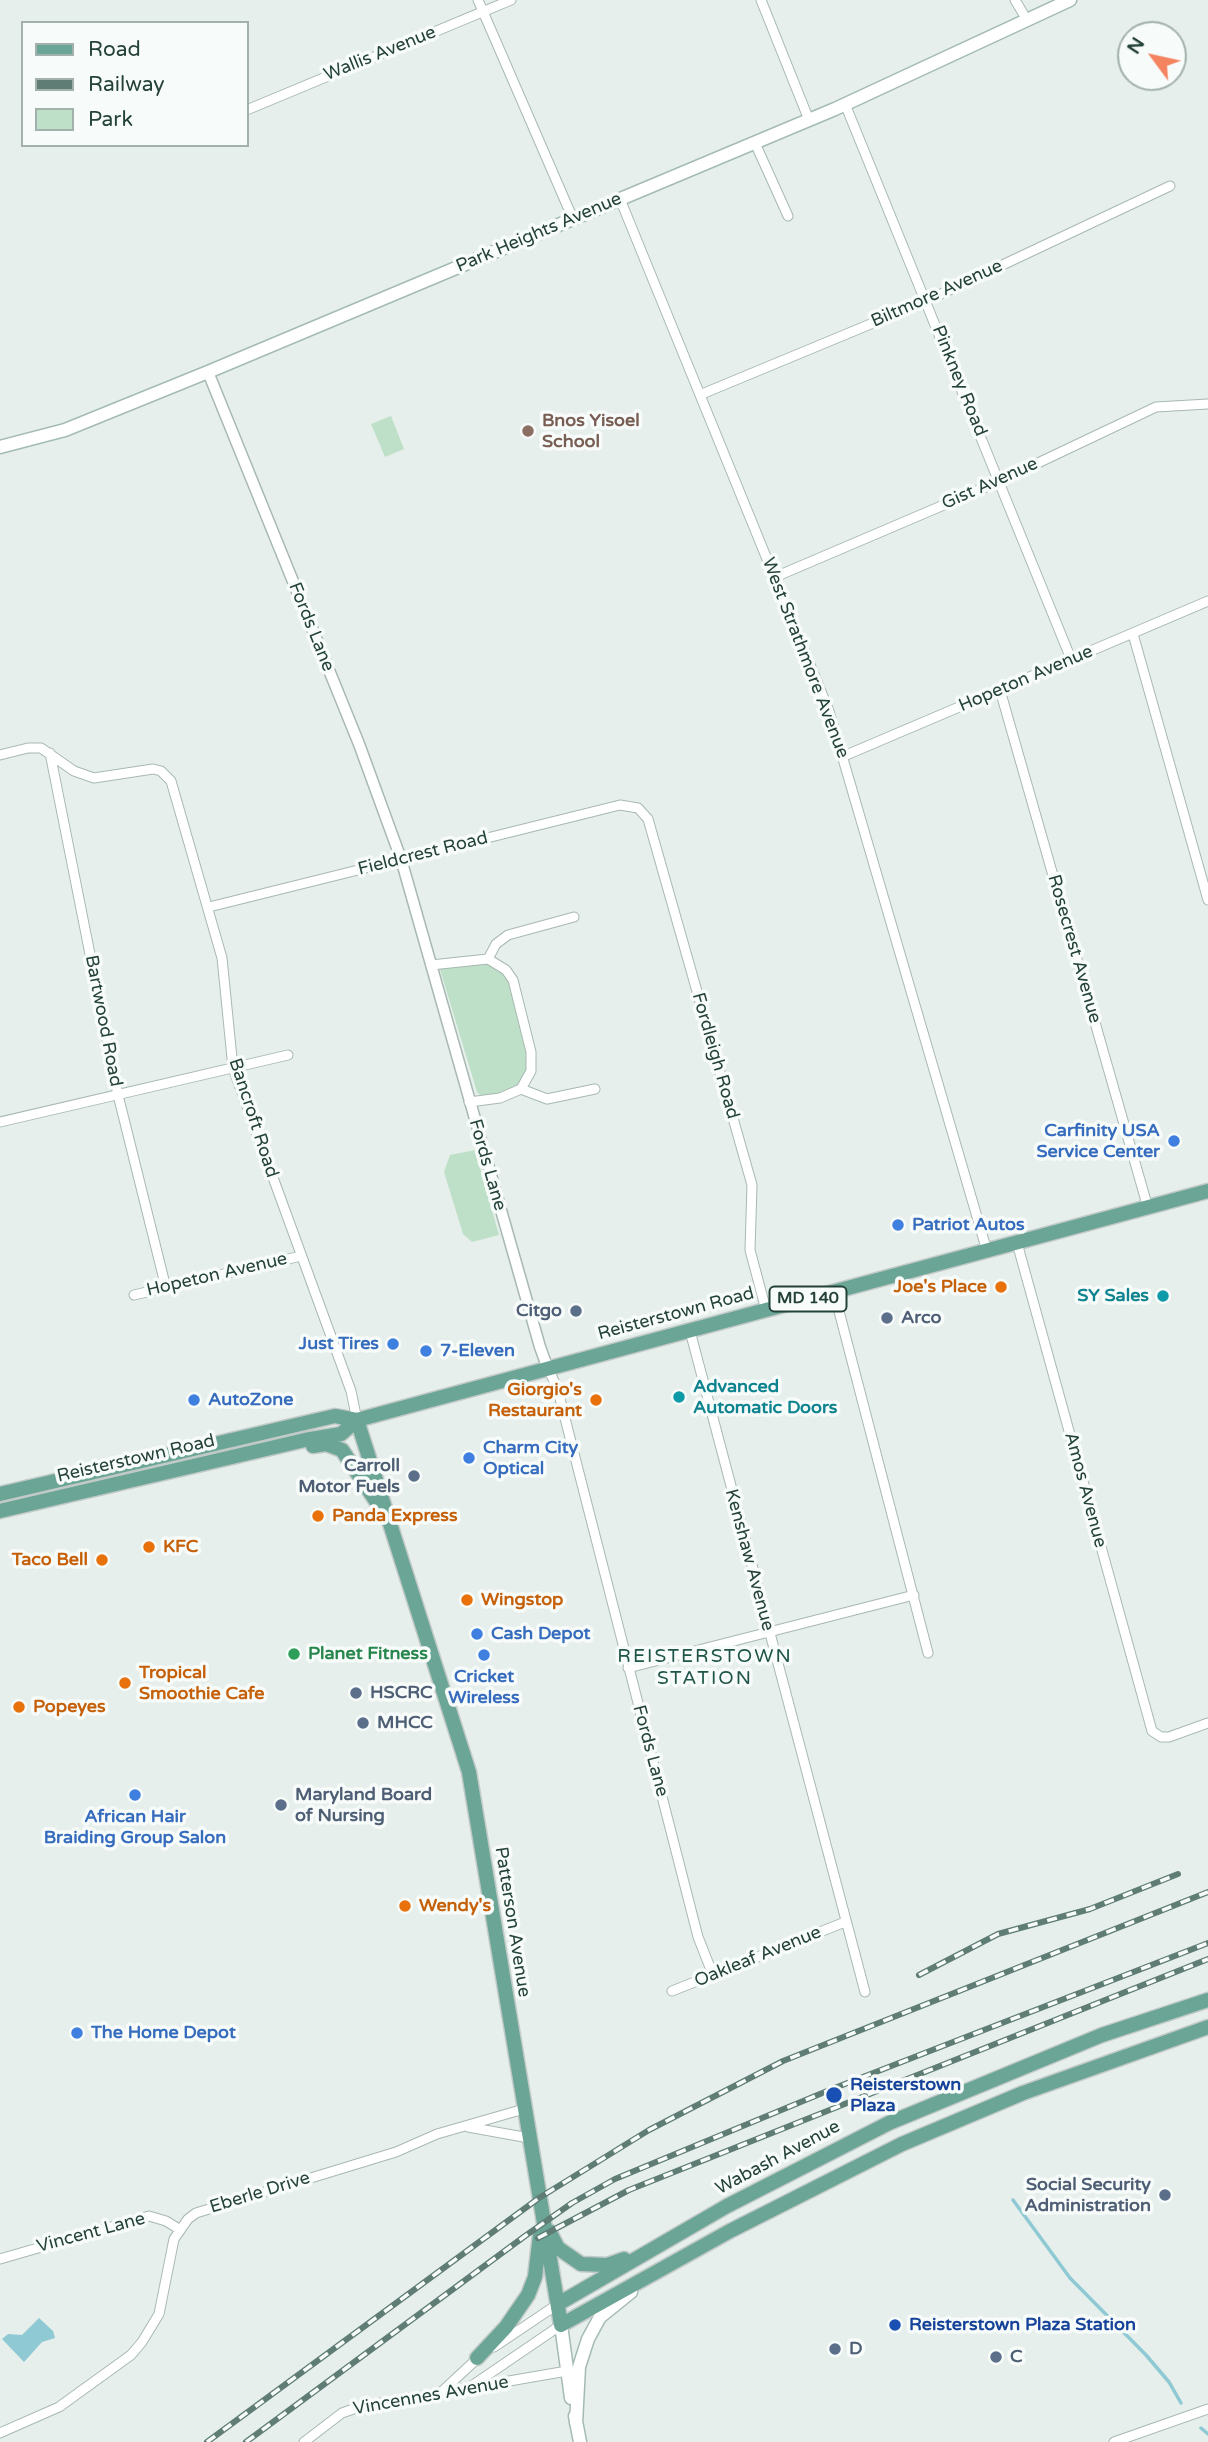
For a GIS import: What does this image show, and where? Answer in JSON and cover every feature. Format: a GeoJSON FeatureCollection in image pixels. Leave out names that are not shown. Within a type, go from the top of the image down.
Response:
{"type":"FeatureCollection","features":[{"type":"Feature","properties":{"kind":"main road","name":"Park Heights Avenue"},"geometry":{"type":"LineString","coordinates":[[0,447],[65,430],[208,372],[809,120],[1070,0]]}},
{"type":"Feature","properties":{"kind":"main road","name":"Reisterstown Road"},"geometry":{"type":"LineString","coordinates":[[0,1511],[225,1458],[341,1434],[358,1420],[1208,1191]]}},
{"type":"Feature","properties":{"kind":"main road","name":"Reisterstown Road"},"geometry":{"type":"LineString","coordinates":[[0,1494],[335,1416],[358,1420]]}},
{"type":"Feature","properties":{"kind":"main road","name":"Patterson Avenue"},"geometry":{"type":"LineString","coordinates":[[358,1420],[384,1514],[469,1772],[580,2442]]}},
{"type":"Feature","properties":{"kind":"main road"},"geometry":{"type":"LineString","coordinates":[[225,1458],[272,1454],[319,1444],[338,1447],[349,1458],[384,1514]]}},
{"type":"Feature","properties":{"kind":"main road"},"geometry":{"type":"LineString","coordinates":[[23,1506],[42,1494],[73,1486],[78,1476]]}},
{"type":"Feature","properties":{"kind":"main road","name":"Wabash Avenue"},"geometry":{"type":"LineString","coordinates":[[558,2304],[786,2174],[889,2123],[1102,2035],[1208,2000]]}},
{"type":"Feature","properties":{"kind":"main road"},"geometry":{"type":"LineString","coordinates":[[561,2325],[674,2262],[915,2138],[1023,2093],[1208,2027]]}},
{"type":"Feature","properties":{"kind":"main road"},"geometry":{"type":"LineString","coordinates":[[541,2209],[558,2248],[581,2264],[607,2265],[661,2244]]}},
{"type":"Feature","properties":{"kind":"main road"},"geometry":{"type":"LineString","coordinates":[[477,2358],[506,2327],[528,2295],[538,2257],[541,2209]]}},
{"type":"Feature","properties":{"kind":"main road"},"geometry":{"type":"LineString","coordinates":[[576,2423],[579,2367],[588,2339],[600,2317],[674,2262]]}},
{"type":"Feature","properties":{"kind":"street"},"geometry":{"type":"LineString","coordinates":[[478,0],[573,219]]}},
{"type":"Feature","properties":{"kind":"street","name":"Wallis Avenue"},"geometry":{"type":"LineString","coordinates":[[249,109],[511,0]]}},
{"type":"Feature","properties":{"kind":"street"},"geometry":{"type":"LineString","coordinates":[[761,0],[809,120]]}},
{"type":"Feature","properties":{"kind":"street"},"geometry":{"type":"LineString","coordinates":[[1015,0],[1027,20]]}},
{"type":"Feature","properties":{"kind":"street","name":"Pinkney Road"},"geometry":{"type":"LineString","coordinates":[[845,104],[1071,659]]}},
{"type":"Feature","properties":{"kind":"street"},"geometry":{"type":"LineString","coordinates":[[755,143],[788,216]]}},
{"type":"Feature","properties":{"kind":"street","name":"Biltmore Avenue"},"geometry":{"type":"LineString","coordinates":[[702,394],[926,300],[1170,186]]}},
{"type":"Feature","properties":{"kind":"street","name":"West Strathmore Avenue"},"geometry":{"type":"LineString","coordinates":[[620,199],[826,702],[987,1251]]}},
{"type":"Feature","properties":{"kind":"street","name":"Fords Lane"},"geometry":{"type":"LineString","coordinates":[[208,372],[359,744],[401,859],[540,1347],[557,1387],[698,1937],[713,1975]]}},
{"type":"Feature","properties":{"kind":"street","name":"Gist Avenue"},"geometry":{"type":"LineString","coordinates":[[775,577],[1000,481],[1156,407],[1208,404]]}},
{"type":"Feature","properties":{"kind":"street","name":"Hopeton Avenue"},"geometry":{"type":"LineString","coordinates":[[844,756],[1208,601]]}},
{"type":"Feature","properties":{"kind":"street"},"geometry":{"type":"LineString","coordinates":[[1133,634],[1208,900]]}},
{"type":"Feature","properties":{"kind":"street","name":"Rosecrest Avenue"},"geometry":{"type":"LineString","coordinates":[[1000,690],[1148,1208]]}},
{"type":"Feature","properties":{"kind":"street"},"geometry":{"type":"LineString","coordinates":[[0,755],[28,748],[50,753]]}},
{"type":"Feature","properties":{"kind":"street","name":"Bancroft Road"},"geometry":{"type":"LineString","coordinates":[[50,753],[74,771],[94,778],[146,769],[161,771],[175,789],[222,958],[233,1068],[351,1391],[358,1420]]}},
{"type":"Feature","properties":{"kind":"street","name":"Bartwood Road"},"geometry":{"type":"LineString","coordinates":[[50,753],[118,1095],[166,1287]]}},
{"type":"Feature","properties":{"kind":"street","name":"Fieldcrest Road"},"geometry":{"type":"LineString","coordinates":[[209,907],[620,805],[638,808]]}},
{"type":"Feature","properties":{"kind":"street","name":"Fordleigh Road"},"geometry":{"type":"LineString","coordinates":[[638,808],[648,820],[752,1185],[750,1250],[766,1310]]}},
{"type":"Feature","properties":{"kind":"street"},"geometry":{"type":"LineString","coordinates":[[488,959],[496,944],[508,935],[574,917]]}},
{"type":"Feature","properties":{"kind":"street"},"geometry":{"type":"LineString","coordinates":[[431,965],[488,959],[506,970],[513,980],[531,1052],[531,1071],[521,1089],[500,1098],[469,1102]]}},
{"type":"Feature","properties":{"kind":"street"},"geometry":{"type":"LineString","coordinates":[[0,1122],[288,1055]]}},
{"type":"Feature","properties":{"kind":"street"},"geometry":{"type":"LineString","coordinates":[[521,1089],[547,1099],[595,1089]]}},
{"type":"Feature","properties":{"kind":"street","name":"Amos Avenue"},"geometry":{"type":"LineString","coordinates":[[1017,1243],[1153,1731],[1157,1735],[1169,1737],[1208,1723]]}},
{"type":"Feature","properties":{"kind":"street","name":"Hopeton Avenue"},"geometry":{"type":"LineString","coordinates":[[134,1295],[301,1256]]}},
{"type":"Feature","properties":{"kind":"street"},"geometry":{"type":"LineString","coordinates":[[834,1292],[928,1653]]}},
{"type":"Feature","properties":{"kind":"street","name":"Kenshaw Avenue"},"geometry":{"type":"LineString","coordinates":[[690,1331],[865,1992]]}},
{"type":"Feature","properties":{"kind":"street"},"geometry":{"type":"LineString","coordinates":[[628,1668],[914,1595]]}},
{"type":"Feature","properties":{"kind":"street","name":"Oakleaf Avenue"},"geometry":{"type":"LineString","coordinates":[[672,1991],[845,1922]]}},
{"type":"Feature","properties":{"kind":"street","name":"Eberle Drive"},"geometry":{"type":"LineString","coordinates":[[180,2229],[188,2219],[206,2208],[396,2152],[463,2126],[524,2109]]}},
{"type":"Feature","properties":{"kind":"street"},"geometry":{"type":"LineString","coordinates":[[463,2126],[529,2138]]}},
{"type":"Feature","properties":{"kind":"street","name":"Vincent Lane"},"geometry":{"type":"LineString","coordinates":[[0,2259],[149,2216],[180,2229]]}},
{"type":"Feature","properties":{"kind":"street"},"geometry":{"type":"LineString","coordinates":[[0,2433],[59,2407],[131,2355],[159,2314],[171,2250],[180,2229]]}},
{"type":"Feature","properties":{"kind":"street","name":"Wabash Avenue"},"geometry":{"type":"LineString","coordinates":[[437,2396],[477,2358],[558,2304]]}},
{"type":"Feature","properties":{"kind":"street"},"geometry":{"type":"LineString","coordinates":[[466,2390],[561,2325]]}},
{"type":"Feature","properties":{"kind":"street","name":"Vincennes Avenue"},"geometry":{"type":"LineString","coordinates":[[304,2442],[349,2410],[567,2371]]}},
{"type":"Feature","properties":{"kind":"street"},"geometry":{"type":"LineString","coordinates":[[1114,2442],[1208,2409]]}},
{"type":"Feature","properties":{"kind":"green space"},"geometry":{"type":"Polygon","coordinates":[[[391,416],[404,449],[385,457],[371,424],[391,416]]]}},
{"type":"Feature","properties":{"kind":"green space"},"geometry":{"type":"Polygon","coordinates":[[[483,963],[502,971],[510,983],[529,1067],[519,1084],[498,1095],[481,1096],[477,1092],[439,966],[483,963]]]}},
{"type":"Feature","properties":{"kind":"green space"},"geometry":{"type":"Polygon","coordinates":[[[475,1150],[499,1235],[472,1242],[463,1234],[444,1172],[450,1155],[475,1150]]]}},
{"type":"Feature","properties":{"kind":"water"},"geometry":{"type":"Polygon","coordinates":[[[39,2318],[53,2331],[55,2338],[42,2342],[24,2362],[2,2339],[8,2334],[22,2335],[39,2318]]]}},
{"type":"Feature","properties":{"kind":"waterway"},"geometry":{"type":"LineString","coordinates":[[1013,2200],[1070,2278],[1146,2355],[1169,2382],[1181,2403]]}},
{"type":"Feature","properties":{"kind":"waterway"},"geometry":{"type":"LineString","coordinates":[[1201,2428],[1208,2434]]}},
{"type":"Feature","properties":{"kind":"railway"},"geometry":{"type":"LineString","coordinates":[[919,1975],[998,1934],[1090,1909],[1178,1874]]}},
{"type":"Feature","properties":{"kind":"railway"},"geometry":{"type":"LineString","coordinates":[[207,2442],[539,2198],[649,2130],[783,2061],[1208,1892]]}},
{"type":"Feature","properties":{"kind":"railway"},"geometry":{"type":"LineString","coordinates":[[246,2442],[525,2236],[572,2203],[615,2179],[832,2089],[1208,1943]]}},
{"type":"Feature","properties":{"kind":"railway"},"geometry":{"type":"LineString","coordinates":[[538,2238],[629,2190],[1208,1959]]}},
{"type":"Feature","properties":{"kind":"place","name":"Bnos Yisoel School"},"geometry":{"type":"Point","coordinates":[528,431]}},
{"type":"Feature","properties":{"kind":"place","name":"Carfinity USA Service Center"},"geometry":{"type":"Point","coordinates":[1174,1141]}},
{"type":"Feature","properties":{"kind":"place","name":"Patriot Autos"},"geometry":{"type":"Point","coordinates":[898,1225]}},
{"type":"Feature","properties":{"kind":"place","name":"Joe's Place"},"geometry":{"type":"Point","coordinates":[1001,1287]}},
{"type":"Feature","properties":{"kind":"place","name":"SY Sales"},"geometry":{"type":"Point","coordinates":[1163,1296]}},
{"type":"Feature","properties":{"kind":"place","name":"Citgo"},"geometry":{"type":"Point","coordinates":[576,1311]}},
{"type":"Feature","properties":{"kind":"place","name":"Arco"},"geometry":{"type":"Point","coordinates":[887,1318]}},
{"type":"Feature","properties":{"kind":"place","name":"Just Tires"},"geometry":{"type":"Point","coordinates":[393,1344]}},
{"type":"Feature","properties":{"kind":"place","name":"7-Eleven"},"geometry":{"type":"Point","coordinates":[426,1351]}},
{"type":"Feature","properties":{"kind":"place","name":"Advanced Automatic Doors"},"geometry":{"type":"Point","coordinates":[679,1397]}},
{"type":"Feature","properties":{"kind":"place","name":"AutoZone"},"geometry":{"type":"Point","coordinates":[194,1400]}},
{"type":"Feature","properties":{"kind":"place","name":"Giorgio's Restaurant"},"geometry":{"type":"Point","coordinates":[596,1400]}},
{"type":"Feature","properties":{"kind":"place","name":"Charm City Optical"},"geometry":{"type":"Point","coordinates":[469,1458]}},
{"type":"Feature","properties":{"kind":"place","name":"Carroll Motor Fuels"},"geometry":{"type":"Point","coordinates":[414,1476]}},
{"type":"Feature","properties":{"kind":"place","name":"Panda Express"},"geometry":{"type":"Point","coordinates":[318,1516]}},
{"type":"Feature","properties":{"kind":"place","name":"KFC"},"geometry":{"type":"Point","coordinates":[149,1547]}},
{"type":"Feature","properties":{"kind":"place","name":"Taco Bell"},"geometry":{"type":"Point","coordinates":[102,1560]}},
{"type":"Feature","properties":{"kind":"place","name":"Wingstop"},"geometry":{"type":"Point","coordinates":[467,1600]}},
{"type":"Feature","properties":{"kind":"place","name":"Cash Depot"},"geometry":{"type":"Point","coordinates":[477,1634]}},
{"type":"Feature","properties":{"kind":"place","name":"Planet Fitness"},"geometry":{"type":"Point","coordinates":[294,1654]}},
{"type":"Feature","properties":{"kind":"place","name":"Cricket Wireless"},"geometry":{"type":"Point","coordinates":[484,1655]}},
{"type":"Feature","properties":{"kind":"place","name":"Tropical Smoothie Cafe"},"geometry":{"type":"Point","coordinates":[125,1683]}},
{"type":"Feature","properties":{"kind":"place","name":"HSCRC"},"geometry":{"type":"Point","coordinates":[356,1693]}},
{"type":"Feature","properties":{"kind":"place","name":"Popeyes"},"geometry":{"type":"Point","coordinates":[19,1707]}},
{"type":"Feature","properties":{"kind":"place","name":"MHCC"},"geometry":{"type":"Point","coordinates":[363,1723]}},
{"type":"Feature","properties":{"kind":"place","name":"African Hair Braiding Group Salon"},"geometry":{"type":"Point","coordinates":[135,1795]}},
{"type":"Feature","properties":{"kind":"place","name":"Maryland Board of Nursing"},"geometry":{"type":"Point","coordinates":[281,1805]}},
{"type":"Feature","properties":{"kind":"place","name":"Wendy's"},"geometry":{"type":"Point","coordinates":[405,1906]}},
{"type":"Feature","properties":{"kind":"place","name":"The Home Depot"},"geometry":{"type":"Point","coordinates":[77,2033]}},
{"type":"Feature","properties":{"kind":"place","name":"Reisterstown Plaza"},"geometry":{"type":"Point","coordinates":[834,2095]}},
{"type":"Feature","properties":{"kind":"place","name":"Social Security Administration"},"geometry":{"type":"Point","coordinates":[1165,2195]}},
{"type":"Feature","properties":{"kind":"place","name":"Reisterstown Plaza Station"},"geometry":{"type":"Point","coordinates":[895,2325]}},
{"type":"Feature","properties":{"kind":"place","name":"D"},"geometry":{"type":"Point","coordinates":[835,2349]}},
{"type":"Feature","properties":{"kind":"place","name":"C"},"geometry":{"type":"Point","coordinates":[996,2357]}},
{"type":"Feature","properties":{"kind":"district","name":"REISTERSTOWN STATION"},"geometry":{"type":"Point","coordinates":[705,1668]}}]}
